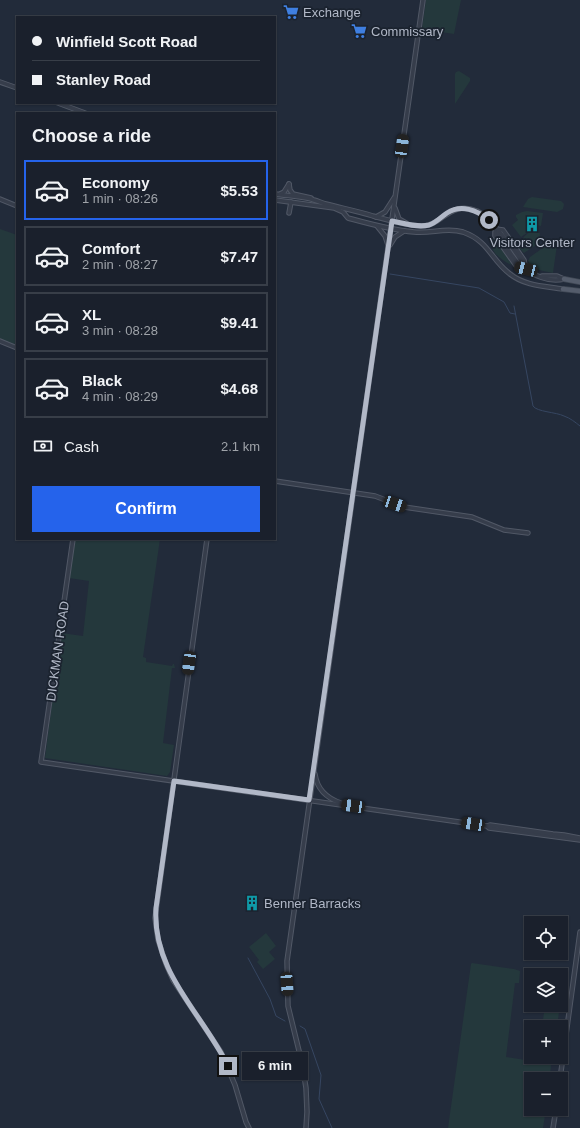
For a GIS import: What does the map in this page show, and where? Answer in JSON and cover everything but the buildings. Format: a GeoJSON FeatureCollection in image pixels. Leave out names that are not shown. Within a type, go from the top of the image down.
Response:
{"type":"FeatureCollection","features":[{"type":"Feature","properties":{"kind":"main road"},"geometry":{"type":"LineString","coordinates":[[564,279],[580,282]]}},
{"type":"Feature","properties":{"kind":"main road"},"geometry":{"type":"LineString","coordinates":[[563,289],[580,291]]}},
{"type":"Feature","properties":{"kind":"street"},"geometry":{"type":"LineString","coordinates":[[306,1128],[306,1088],[302,1064],[288,1006],[287,961],[423,0]]}},
{"type":"Feature","properties":{"kind":"street"},"geometry":{"type":"LineString","coordinates":[[0,82],[16,88]]}},
{"type":"Feature","properties":{"kind":"street"},"geometry":{"type":"LineString","coordinates":[[61,104],[82,112]]}},
{"type":"Feature","properties":{"kind":"street"},"geometry":{"type":"LineString","coordinates":[[277,194],[284,192],[289,184],[290,190],[293,194],[309,196],[324,204],[392,221],[423,226],[430,224],[453,210],[466,208],[481,214],[489,220],[497,235],[519,265],[548,280],[556,281],[564,279]]}},
{"type":"Feature","properties":{"kind":"street"},"geometry":{"type":"LineString","coordinates":[[277,194],[314,199]]}},
{"type":"Feature","properties":{"kind":"street"},"geometry":{"type":"LineString","coordinates":[[376,217],[385,212],[396,196]]}},
{"type":"Feature","properties":{"kind":"street"},"geometry":{"type":"LineString","coordinates":[[0,200],[16,206]]}},
{"type":"Feature","properties":{"kind":"street"},"geometry":{"type":"LineString","coordinates":[[276,200],[334,208],[343,212],[348,218],[391,229],[415,232],[445,229],[456,230],[484,244],[504,270],[511,275],[530,284],[563,289]]}},
{"type":"Feature","properties":{"kind":"street"},"geometry":{"type":"LineString","coordinates":[[289,213],[291,202]]}},
{"type":"Feature","properties":{"kind":"street"},"geometry":{"type":"LineString","coordinates":[[394,205],[396,215],[407,224]]}},
{"type":"Feature","properties":{"kind":"street"},"geometry":{"type":"LineString","coordinates":[[376,225],[385,236],[388,247]]}},
{"type":"Feature","properties":{"kind":"street"},"geometry":{"type":"LineString","coordinates":[[495,229],[503,230],[524,260],[526,269]]}},
{"type":"Feature","properties":{"kind":"street"},"geometry":{"type":"LineString","coordinates":[[388,247],[395,237],[404,231]]}},
{"type":"Feature","properties":{"kind":"street"},"geometry":{"type":"LineString","coordinates":[[0,341],[16,348]]}},
{"type":"Feature","properties":{"kind":"street"},"geometry":{"type":"LineString","coordinates":[[276,481],[375,496],[404,507],[472,517],[486,521],[504,530],[528,533]]}},
{"type":"Feature","properties":{"kind":"street","name":"DICKMAN ROAD"},"geometry":{"type":"LineString","coordinates":[[72,540],[41,762],[174,781]]}},
{"type":"Feature","properties":{"kind":"street"},"geometry":{"type":"LineString","coordinates":[[207,540],[155,918],[158,940],[173,980],[222,1055],[235,1085],[249,1128]]}},
{"type":"Feature","properties":{"kind":"street"},"geometry":{"type":"LineString","coordinates":[[314,770],[318,786],[327,796],[336,801],[353,806]]}},
{"type":"Feature","properties":{"kind":"street"},"geometry":{"type":"LineString","coordinates":[[174,781],[353,806],[487,826],[489,828],[580,839]]}},
{"type":"Feature","properties":{"kind":"street"},"geometry":{"type":"LineString","coordinates":[[561,1072],[580,932]]}},
{"type":"Feature","properties":{"kind":"street"},"geometry":{"type":"LineString","coordinates":[[553,1128],[555,1116]]}},
{"type":"Feature","properties":{"kind":"green space"},"geometry":{"type":"Polygon","coordinates":[[[426,0],[461,0],[454,34],[422,29],[426,0]]]}},
{"type":"Feature","properties":{"kind":"green space"},"geometry":{"type":"Polygon","coordinates":[[[459,71],[470,78],[470,81],[455,104],[455,74],[459,71]]]}},
{"type":"Feature","properties":{"kind":"green space"},"geometry":{"type":"Polygon","coordinates":[[[532,197],[561,201],[564,204],[563,209],[557,212],[523,207],[528,199],[532,197]]]}},
{"type":"Feature","properties":{"kind":"green space"},"geometry":{"type":"Polygon","coordinates":[[[527,211],[543,213],[541,226],[537,225],[538,219],[528,218],[530,219],[527,228],[529,228],[528,232],[521,237],[512,225],[518,220],[516,215],[527,211]]]}},
{"type":"Feature","properties":{"kind":"green space"},"geometry":{"type":"Polygon","coordinates":[[[0,229],[16,235],[16,345],[0,339],[0,229]]]}},
{"type":"Feature","properties":{"kind":"green space"},"geometry":{"type":"Polygon","coordinates":[[[531,231],[540,233],[539,243],[524,253],[519,248],[523,238],[531,231]]]}},
{"type":"Feature","properties":{"kind":"green space"},"geometry":{"type":"Polygon","coordinates":[[[492,239],[495,239],[512,265],[497,255],[492,248],[492,239]]]}},
{"type":"Feature","properties":{"kind":"green space"},"geometry":{"type":"Polygon","coordinates":[[[550,243],[557,245],[553,273],[535,268],[528,261],[530,257],[550,243]]]}},
{"type":"Feature","properties":{"kind":"green space"},"geometry":{"type":"Polygon","coordinates":[[[75,540],[160,540],[143,657],[146,658],[146,662],[172,666],[174,664],[175,668],[172,668],[163,743],[174,745],[170,772],[167,776],[45,758],[61,633],[83,636],[89,581],[69,578],[75,540]]]}},
{"type":"Feature","properties":{"kind":"green space"},"geometry":{"type":"Polygon","coordinates":[[[266,933],[276,946],[269,952],[275,959],[263,969],[257,962],[259,960],[249,947],[266,933]]]}},
{"type":"Feature","properties":{"kind":"green space"},"geometry":{"type":"Polygon","coordinates":[[[471,964],[520,971],[519,983],[515,983],[506,1057],[524,1060],[524,1064],[551,1064],[550,1072],[524,1072],[524,1116],[545,1116],[543,1128],[448,1128],[471,964]]]}},
{"type":"Feature","properties":{"kind":"green space"},"geometry":{"type":"Polygon","coordinates":[[[544,1012],[559,1012],[558,1020],[543,1020],[544,1012]]]}},
{"type":"Feature","properties":{"kind":"waterway"},"geometry":{"type":"LineString","coordinates":[[390,274],[479,288],[504,302],[510,313],[515,314]]}},
{"type":"Feature","properties":{"kind":"waterway"},"geometry":{"type":"LineString","coordinates":[[514,306],[533,406],[538,410],[566,417],[580,426]]}},
{"type":"Feature","properties":{"kind":"waterway"},"geometry":{"type":"LineString","coordinates":[[248,958],[270,999],[276,1016],[285,1021]]}},
{"type":"Feature","properties":{"kind":"waterway"},"geometry":{"type":"LineString","coordinates":[[300,1026],[305,1029],[321,1075],[319,1099],[332,1128]]}},
{"type":"Feature","properties":{"kind":"place","name":"Exchange"},"geometry":{"type":"Point","coordinates":[291,12]}},
{"type":"Feature","properties":{"kind":"place","name":"Commissary"},"geometry":{"type":"Point","coordinates":[359,31]}},
{"type":"Feature","properties":{"kind":"place","name":"Visitors Center"},"geometry":{"type":"Point","coordinates":[532,224]}},
{"type":"Feature","properties":{"kind":"place","name":"Benner Barracks"},"geometry":{"type":"Point","coordinates":[252,903]}},
{"type":"Feature","properties":{"kind":"route"},"geometry":{"type":"LineString","coordinates":[[228,1066],[221,1052],[173,980],[158,940],[155,918],[156,908],[174,781],[309,800],[392,221],[423,226],[438,221],[453,210],[466,208],[477,212],[489,220]]}}]}
